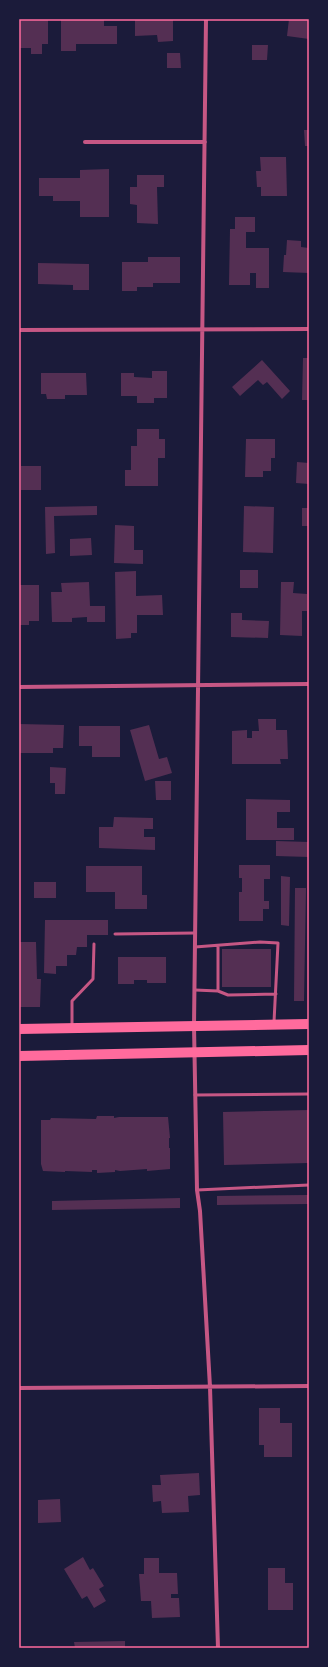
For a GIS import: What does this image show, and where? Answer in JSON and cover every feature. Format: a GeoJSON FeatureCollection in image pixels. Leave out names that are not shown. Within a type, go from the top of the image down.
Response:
{"type":"FeatureCollection","features":[{"type":"Feature","properties":{"kind":"main road"},"geometry":{"type":"LineString","coordinates":[[19,1029],[309,1024]]}},
{"type":"Feature","properties":{"kind":"main road"},"geometry":{"type":"LineString","coordinates":[[19,1056],[309,1050]]}},
{"type":"Feature","properties":{"kind":"street"},"geometry":{"type":"LineString","coordinates":[[206,19],[197,685],[194,1052],[197,1190],[200,1211],[210,1387],[218,1648]]}},
{"type":"Feature","properties":{"kind":"street"},"geometry":{"type":"LineString","coordinates":[[86,142],[205,142]]}},
{"type":"Feature","properties":{"kind":"street"},"geometry":{"type":"LineString","coordinates":[[19,330],[309,329]]}},
{"type":"Feature","properties":{"kind":"street"},"geometry":{"type":"LineString","coordinates":[[19,687],[309,684]]}},
{"type":"Feature","properties":{"kind":"street"},"geometry":{"type":"LineString","coordinates":[[19,1388],[309,1386]]}},
{"type":"Feature","properties":{"kind":"lane"},"geometry":{"type":"LineString","coordinates":[[115,934],[195,933]]}},
{"type":"Feature","properties":{"kind":"lane"},"geometry":{"type":"LineString","coordinates":[[195,947],[260,942],[278,943],[274,1025]]}},
{"type":"Feature","properties":{"kind":"lane"},"geometry":{"type":"LineString","coordinates":[[72,1028],[72,1001],[93,979],[94,944]]}},
{"type":"Feature","properties":{"kind":"lane"},"geometry":{"type":"LineString","coordinates":[[218,946],[218,991]]}},
{"type":"Feature","properties":{"kind":"lane"},"geometry":{"type":"LineString","coordinates":[[195,990],[218,991],[228,995],[276,994]]}},
{"type":"Feature","properties":{"kind":"lane"},"geometry":{"type":"LineString","coordinates":[[195,1095],[309,1094]]}},
{"type":"Feature","properties":{"kind":"lane"},"geometry":{"type":"LineString","coordinates":[[197,1190],[309,1185]]}},
{"type":"Feature","properties":{"kind":"building"},"geometry":{"type":"Polygon","coordinates":[[[19,19],[48,19],[48,44],[42,44],[42,54],[31,54],[31,48],[19,48],[19,19]]]}},
{"type":"Feature","properties":{"kind":"building"},"geometry":{"type":"Polygon","coordinates":[[[104,19],[104,26],[117,26],[117,44],[76,44],[76,51],[61,51],[61,20],[104,19]]]}},
{"type":"Feature","properties":{"kind":"building"},"geometry":{"type":"Polygon","coordinates":[[[135,19],[173,19],[173,41],[158,42],[157,35],[135,36],[135,19]]]}},
{"type":"Feature","properties":{"kind":"building"},"geometry":{"type":"Polygon","coordinates":[[[289,19],[309,19],[309,39],[287,36],[289,19]]]}},
{"type":"Feature","properties":{"kind":"building"},"geometry":{"type":"Polygon","coordinates":[[[252,45],[268,45],[267,60],[252,60],[252,45]]]}},
{"type":"Feature","properties":{"kind":"building"},"geometry":{"type":"Polygon","coordinates":[[[167,53],[180,53],[181,68],[167,68],[167,53]]]}},
{"type":"Feature","properties":{"kind":"building"},"geometry":{"type":"Polygon","coordinates":[[[304,130],[309,130],[309,146],[305,146],[304,130]]]}},
{"type":"Feature","properties":{"kind":"building"},"geometry":{"type":"Polygon","coordinates":[[[260,157],[286,157],[287,196],[261,196],[261,187],[257,187],[256,171],[261,171],[260,157]]]}},
{"type":"Feature","properties":{"kind":"building"},"geometry":{"type":"Polygon","coordinates":[[[109,169],[109,217],[80,217],[80,201],[53,201],[53,196],[39,196],[39,178],[80,178],[80,170],[109,169]]]}},
{"type":"Feature","properties":{"kind":"building"},"geometry":{"type":"Polygon","coordinates":[[[137,175],[164,175],[164,187],[157,187],[158,224],[137,223],[137,205],[130,204],[130,187],[137,187],[137,175]]]}},
{"type":"Feature","properties":{"kind":"building"},"geometry":{"type":"Polygon","coordinates":[[[235,217],[255,217],[255,232],[246,232],[246,248],[269,248],[269,288],[256,288],[256,273],[250,273],[250,285],[229,285],[230,229],[235,229],[235,217]]]}},
{"type":"Feature","properties":{"kind":"building"},"geometry":{"type":"Polygon","coordinates":[[[287,240],[301,241],[301,247],[309,248],[309,273],[283,272],[287,240]]]}},
{"type":"Feature","properties":{"kind":"building"},"geometry":{"type":"Polygon","coordinates":[[[148,257],[180,257],[180,283],[153,283],[153,287],[137,287],[137,291],[122,291],[122,262],[148,262],[148,257]]]}},
{"type":"Feature","properties":{"kind":"building"},"geometry":{"type":"Polygon","coordinates":[[[38,263],[89,264],[89,290],[73,290],[73,285],[38,284],[38,263]]]}},
{"type":"Feature","properties":{"kind":"building"},"geometry":{"type":"Polygon","coordinates":[[[303,358],[309,358],[309,400],[302,400],[303,358]]]}},
{"type":"Feature","properties":{"kind":"building"},"geometry":{"type":"Polygon","coordinates":[[[262,360],[290,391],[282,399],[267,382],[263,385],[258,380],[240,396],[232,387],[262,360]]]}},
{"type":"Feature","properties":{"kind":"building"},"geometry":{"type":"Polygon","coordinates":[[[152,371],[167,371],[167,398],[154,398],[154,403],[137,403],[137,396],[121,396],[121,373],[134,373],[134,377],[152,378],[152,371]]]}},
{"type":"Feature","properties":{"kind":"building"},"geometry":{"type":"Polygon","coordinates":[[[41,373],[86,373],[87,395],[65,395],[65,399],[47,399],[46,394],[41,394],[41,373]]]}},
{"type":"Feature","properties":{"kind":"building"},"geometry":{"type":"Polygon","coordinates":[[[137,429],[159,429],[159,439],[165,439],[165,458],[158,458],[158,486],[125,486],[125,470],[131,470],[131,446],[137,446],[137,429]]]}},
{"type":"Feature","properties":{"kind":"building"},"geometry":{"type":"Polygon","coordinates":[[[246,439],[275,439],[275,458],[271,458],[271,471],[263,471],[263,477],[245,477],[246,439]]]}},
{"type":"Feature","properties":{"kind":"building"},"geometry":{"type":"Polygon","coordinates":[[[297,462],[309,463],[309,484],[296,483],[297,462]]]}},
{"type":"Feature","properties":{"kind":"building"},"geometry":{"type":"Polygon","coordinates":[[[21,466],[41,466],[41,490],[21,490],[21,466]]]}},
{"type":"Feature","properties":{"kind":"building"},"geometry":{"type":"Polygon","coordinates":[[[97,506],[97,515],[54,516],[55,553],[46,554],[45,507],[97,506]]]}},
{"type":"Feature","properties":{"kind":"building"},"geometry":{"type":"Polygon","coordinates":[[[244,506],[274,507],[273,553],[243,552],[244,506]]]}},
{"type":"Feature","properties":{"kind":"building"},"geometry":{"type":"Polygon","coordinates":[[[302,508],[309,508],[309,526],[302,526],[302,508]]]}},
{"type":"Feature","properties":{"kind":"building"},"geometry":{"type":"Polygon","coordinates":[[[115,525],[134,526],[134,550],[143,550],[143,564],[114,563],[115,525]]]}},
{"type":"Feature","properties":{"kind":"building"},"geometry":{"type":"Polygon","coordinates":[[[91,538],[92,555],[70,556],[70,539],[91,538]]]}},
{"type":"Feature","properties":{"kind":"building"},"geometry":{"type":"Polygon","coordinates":[[[240,570],[258,570],[258,588],[240,588],[240,570]]]}},
{"type":"Feature","properties":{"kind":"building"},"geometry":{"type":"Polygon","coordinates":[[[136,571],[136,596],[162,595],[163,615],[137,615],[137,633],[131,633],[131,638],[116,639],[115,572],[136,571]]]}},
{"type":"Feature","properties":{"kind":"building"},"geometry":{"type":"Polygon","coordinates":[[[89,582],[90,606],[105,606],[105,622],[87,622],[87,617],[72,618],[72,622],[52,622],[51,592],[62,592],[61,583],[89,582]]]}},
{"type":"Feature","properties":{"kind":"building"},"geometry":{"type":"Polygon","coordinates":[[[281,582],[294,582],[293,593],[307,594],[307,611],[302,611],[302,636],[280,635],[281,582]]]}},
{"type":"Feature","properties":{"kind":"building"},"geometry":{"type":"Polygon","coordinates":[[[19,585],[39,585],[39,621],[29,621],[29,625],[19,625],[19,585]]]}},
{"type":"Feature","properties":{"kind":"building"},"geometry":{"type":"Polygon","coordinates":[[[231,613],[242,613],[242,620],[269,621],[268,638],[231,637],[231,613]]]}},
{"type":"Feature","properties":{"kind":"building"},"geometry":{"type":"Polygon","coordinates":[[[258,719],[276,719],[276,730],[287,730],[288,759],[280,759],[281,764],[232,764],[232,731],[247,730],[247,738],[252,738],[252,731],[259,731],[258,719]]]}},
{"type":"Feature","properties":{"kind":"building"},"geometry":{"type":"Polygon","coordinates":[[[19,724],[64,725],[63,748],[53,748],[53,753],[19,753],[19,724]]]}},
{"type":"Feature","properties":{"kind":"building"},"geometry":{"type":"Polygon","coordinates":[[[149,725],[159,759],[167,757],[172,773],[145,781],[130,730],[149,725]]]}},
{"type":"Feature","properties":{"kind":"building"},"geometry":{"type":"Polygon","coordinates":[[[79,726],[120,726],[120,757],[92,757],[92,746],[79,746],[79,726]]]}},
{"type":"Feature","properties":{"kind":"building"},"geometry":{"type":"Polygon","coordinates":[[[50,767],[66,768],[65,794],[55,794],[55,783],[50,783],[50,767]]]}},
{"type":"Feature","properties":{"kind":"building"},"geometry":{"type":"Polygon","coordinates":[[[155,781],[171,781],[171,800],[156,800],[155,781]]]}},
{"type":"Feature","properties":{"kind":"building"},"geometry":{"type":"Polygon","coordinates":[[[246,799],[290,800],[290,812],[277,812],[277,828],[294,828],[294,840],[246,840],[246,799]]]}},
{"type":"Feature","properties":{"kind":"building"},"geometry":{"type":"Polygon","coordinates":[[[114,817],[153,818],[153,829],[144,829],[144,837],[155,837],[155,850],[99,848],[99,827],[113,827],[114,817]]]}},
{"type":"Feature","properties":{"kind":"building"},"geometry":{"type":"Polygon","coordinates":[[[276,841],[309,842],[309,857],[276,856],[276,841]]]}},
{"type":"Feature","properties":{"kind":"building"},"geometry":{"type":"Polygon","coordinates":[[[239,865],[270,865],[270,879],[264,879],[264,901],[269,901],[269,909],[263,909],[263,921],[239,921],[239,892],[242,892],[242,878],[239,878],[239,865]]]}},
{"type":"Feature","properties":{"kind":"building"},"geometry":{"type":"Polygon","coordinates":[[[86,866],[142,866],[142,895],[147,895],[147,909],[115,909],[115,892],[86,892],[86,866]]]}},
{"type":"Feature","properties":{"kind":"building"},"geometry":{"type":"Polygon","coordinates":[[[281,876],[290,877],[289,926],[281,925],[281,876]]]}},
{"type":"Feature","properties":{"kind":"building"},"geometry":{"type":"Polygon","coordinates":[[[34,882],[56,882],[56,898],[34,898],[34,882]]]}},
{"type":"Feature","properties":{"kind":"building"},"geometry":{"type":"Polygon","coordinates":[[[295,888],[306,888],[304,1001],[294,1001],[295,888]]]}},
{"type":"Feature","properties":{"kind":"building"},"geometry":{"type":"Polygon","coordinates":[[[45,920],[108,920],[108,935],[87,935],[87,947],[77,947],[76,955],[67,955],[67,966],[56,966],[56,974],[44,973],[45,920]]]}},
{"type":"Feature","properties":{"kind":"building"},"geometry":{"type":"Polygon","coordinates":[[[19,942],[36,942],[37,979],[41,979],[40,1007],[19,1007],[19,942]]]}},
{"type":"Feature","properties":{"kind":"building"},"geometry":{"type":"Polygon","coordinates":[[[222,949],[271,949],[271,987],[222,987],[222,949]]]}},
{"type":"Feature","properties":{"kind":"building"},"geometry":{"type":"Polygon","coordinates":[[[118,957],[166,957],[166,983],[147,983],[147,980],[134,980],[134,984],[118,984],[118,957]]]}},
{"type":"Feature","properties":{"kind":"building"},"geometry":{"type":"Polygon","coordinates":[[[309,1110],[309,1163],[224,1165],[223,1112],[309,1110]]]}},
{"type":"Feature","properties":{"kind":"building"},"geometry":{"type":"Polygon","coordinates":[[[97,1116],[114,1116],[114,1118],[168,1117],[170,1169],[147,1171],[147,1169],[115,1170],[115,1172],[97,1173],[97,1170],[92,1170],[92,1172],[43,1171],[41,1164],[41,1120],[50,1120],[51,1118],[96,1119],[97,1116]]]}},
{"type":"Feature","properties":{"kind":"building"},"geometry":{"type":"Polygon","coordinates":[[[309,1195],[309,1204],[217,1205],[217,1196],[309,1195]]]}},
{"type":"Feature","properties":{"kind":"building"},"geometry":{"type":"Polygon","coordinates":[[[180,1198],[180,1208],[52,1210],[52,1201],[180,1198]]]}},
{"type":"Feature","properties":{"kind":"building"},"geometry":{"type":"Polygon","coordinates":[[[259,1408],[280,1408],[280,1423],[292,1423],[292,1457],[264,1457],[264,1445],[259,1445],[259,1408]]]}},
{"type":"Feature","properties":{"kind":"building"},"geometry":{"type":"Polygon","coordinates":[[[199,1473],[200,1495],[188,1496],[189,1512],[162,1513],[161,1501],[153,1502],[152,1485],[161,1485],[160,1475],[199,1473]]]}},
{"type":"Feature","properties":{"kind":"building"},"geometry":{"type":"Polygon","coordinates":[[[60,1499],[61,1522],[38,1523],[38,1500],[60,1499]]]}},
{"type":"Feature","properties":{"kind":"building"},"geometry":{"type":"Polygon","coordinates":[[[83,1557],[90,1570],[93,1568],[104,1586],[99,1589],[106,1601],[94,1608],[87,1596],[82,1599],[64,1569],[83,1557]]]}},
{"type":"Feature","properties":{"kind":"building"},"geometry":{"type":"Polygon","coordinates":[[[144,1558],[159,1558],[159,1573],[177,1573],[178,1594],[171,1594],[171,1598],[179,1598],[180,1617],[152,1618],[151,1601],[141,1601],[139,1574],[144,1574],[144,1558]]]}},
{"type":"Feature","properties":{"kind":"building"},"geometry":{"type":"Polygon","coordinates":[[[268,1568],[285,1568],[285,1583],[293,1583],[293,1610],[268,1610],[268,1568]]]}},
{"type":"Feature","properties":{"kind":"building"},"geometry":{"type":"Polygon","coordinates":[[[125,1641],[125,1648],[75,1648],[74,1642],[125,1641]]]}}]}
